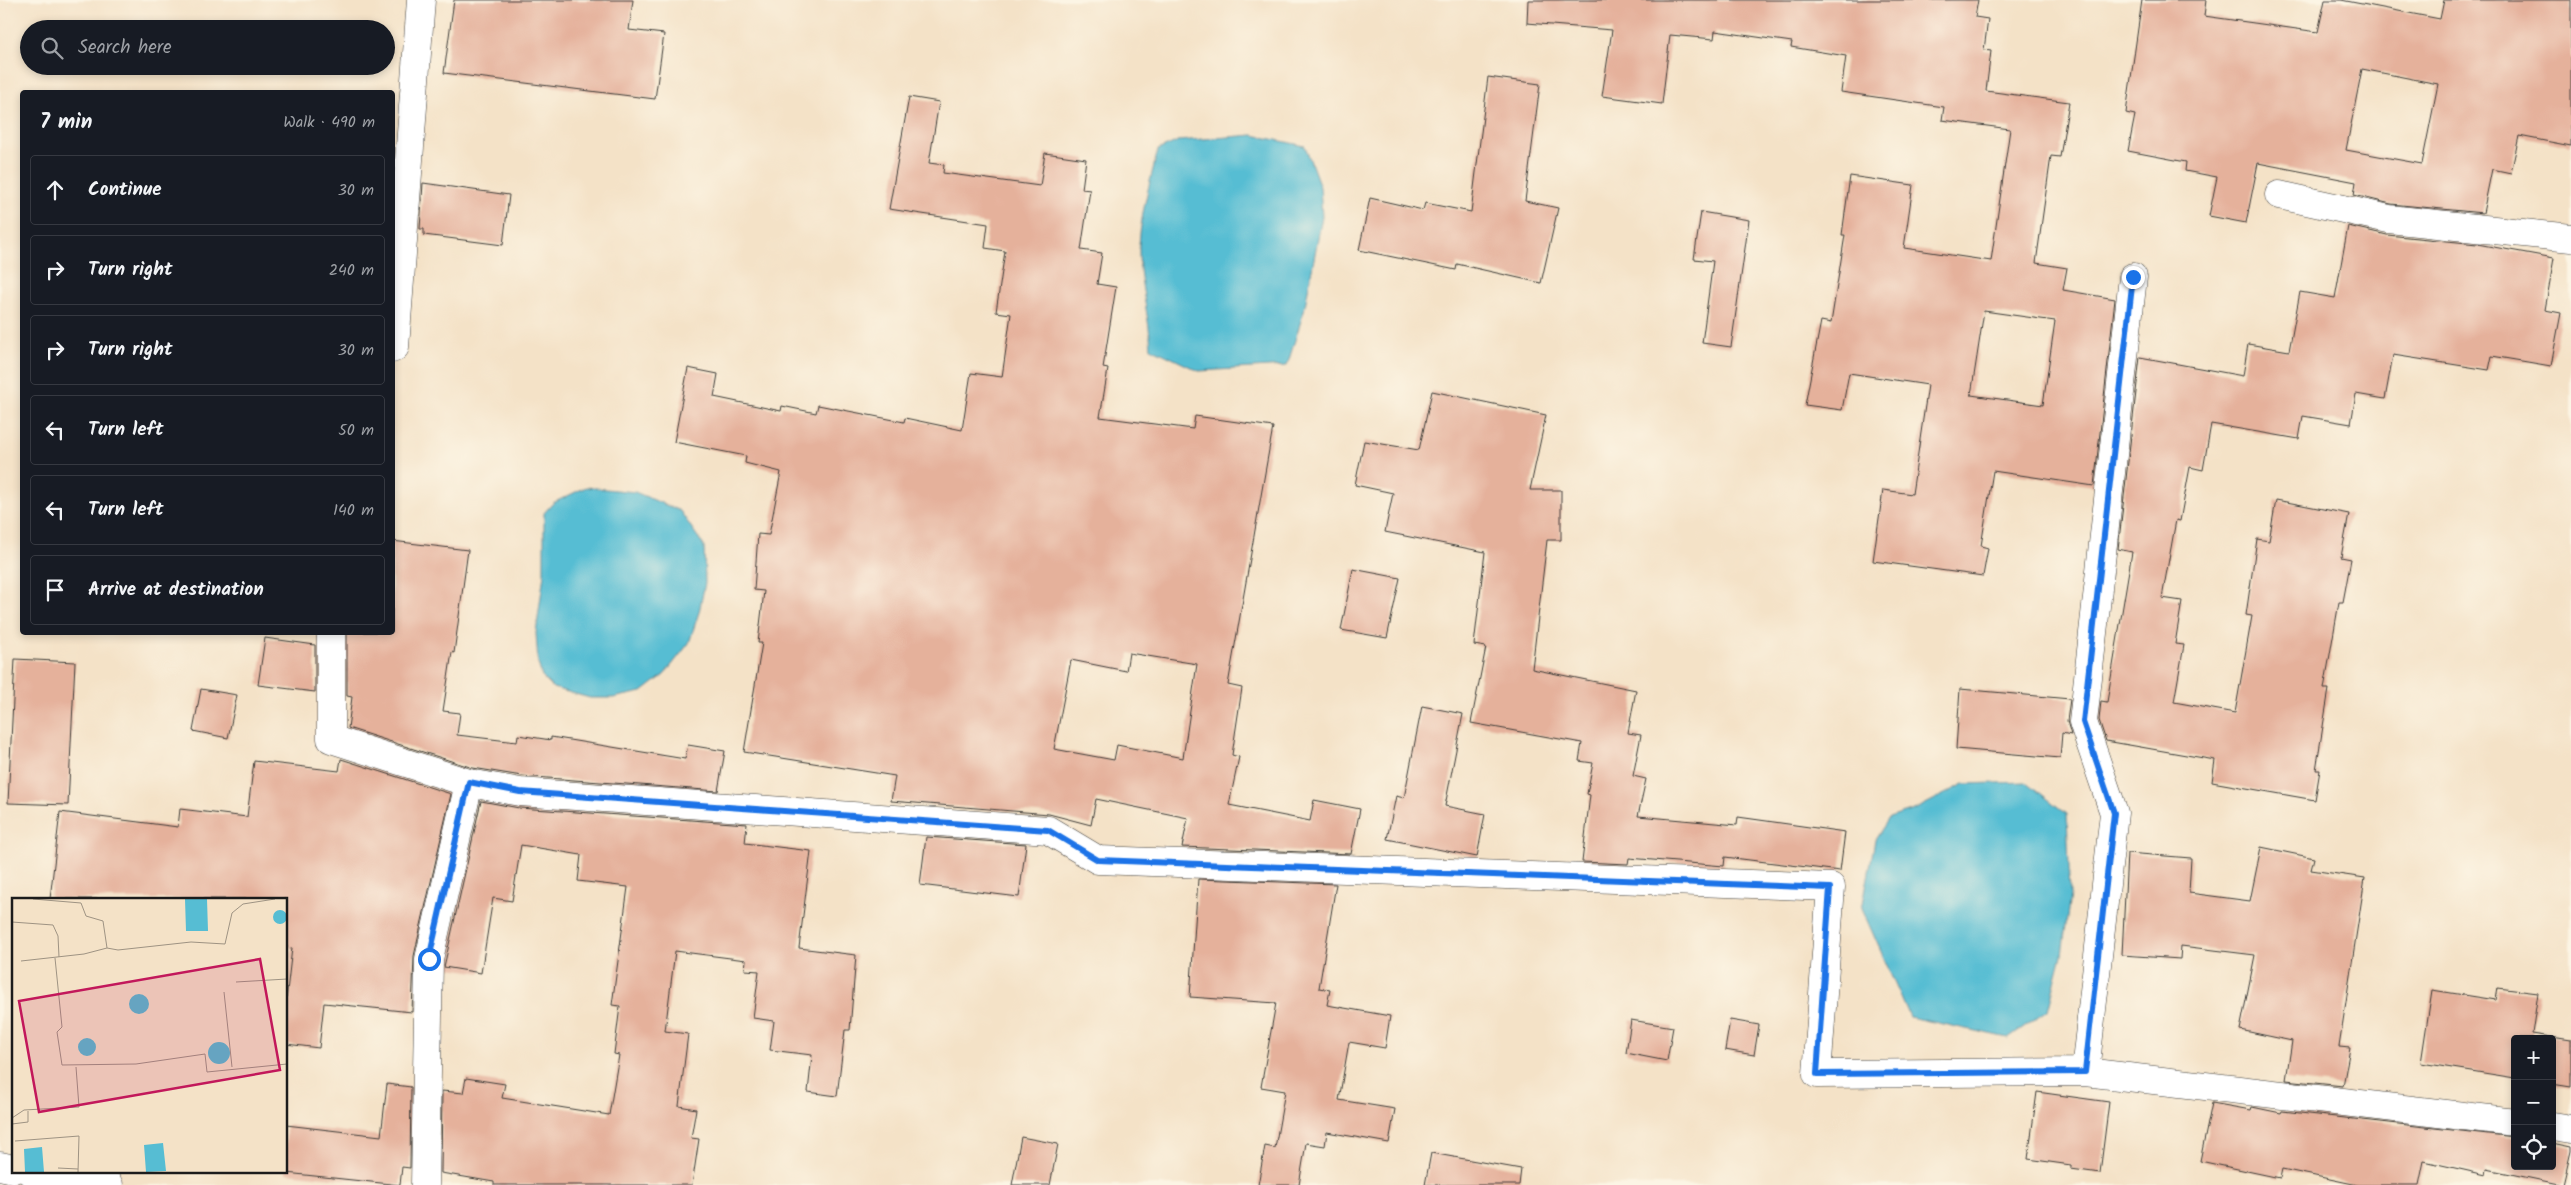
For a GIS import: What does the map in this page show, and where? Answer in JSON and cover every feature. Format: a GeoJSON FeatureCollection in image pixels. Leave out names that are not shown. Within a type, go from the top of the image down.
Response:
{"type":"FeatureCollection","features":[{"type":"Feature","properties":{"kind":"street"},"geometry":{"type":"LineString","coordinates":[[395,347],[422,0]]}},
{"type":"Feature","properties":{"kind":"street"},"geometry":{"type":"LineString","coordinates":[[2279,195],[2389,219],[2571,238]]}},
{"type":"Feature","properties":{"kind":"street"},"geometry":{"type":"LineString","coordinates":[[2085,1072],[2114,813],[2083,722],[2133,277]]}},
{"type":"Feature","properties":{"kind":"street"},"geometry":{"type":"LineString","coordinates":[[331,635],[331,739],[469,782],[520,792],[1048,830],[1098,860],[1830,888],[1817,1074],[2085,1072],[2511,1122]]}},
{"type":"Feature","properties":{"kind":"street"},"geometry":{"type":"LineString","coordinates":[[425,1185],[429,959],[469,782]]}},
{"type":"Feature","properties":{"kind":"street"},"geometry":{"type":"LineString","coordinates":[[2556,1127],[2571,1129]]}},
{"type":"Feature","properties":{"kind":"street"},"geometry":{"type":"LineString","coordinates":[[35,1172],[109,1185]]}},
{"type":"Feature","properties":{"kind":"water"},"geometry":{"type":"Polygon","coordinates":[[[1253,135],[1305,146],[1320,187],[1322,217],[1304,311],[1287,366],[1199,371],[1151,348],[1139,258],[1140,233],[1146,197],[1158,150],[1178,141],[1253,135]]]}},
{"type":"Feature","properties":{"kind":"water"},"geometry":{"type":"Polygon","coordinates":[[[586,487],[635,492],[680,511],[704,546],[705,583],[699,612],[689,643],[664,675],[642,692],[613,698],[590,698],[553,688],[542,677],[538,663],[536,633],[544,574],[544,513],[553,503],[586,487]]]}},
{"type":"Feature","properties":{"kind":"water"},"geometry":{"type":"Polygon","coordinates":[[[2026,782],[2067,814],[2070,895],[2062,955],[2048,1010],[2008,1038],[1910,1017],[1862,909],[1875,840],[1889,818],[1914,810],[1964,784],[2026,782]]]}},
{"type":"Feature","properties":{"kind":"building"},"geometry":{"type":"Polygon","coordinates":[[[454,0],[633,0],[629,30],[664,34],[655,99],[444,73],[454,0]]]}},
{"type":"Feature","properties":{"kind":"building"},"geometry":{"type":"Polygon","coordinates":[[[1528,0],[1978,0],[1975,17],[1988,19],[1984,50],[1991,51],[1986,91],[2069,102],[2060,157],[2051,156],[2036,263],[2067,268],[2063,290],[2115,299],[2094,486],[1993,471],[1981,546],[1988,548],[1983,576],[1873,561],[1883,490],[1912,494],[1928,385],[1849,373],[1842,410],[1805,405],[1821,321],[1831,323],[1845,235],[1842,235],[1850,176],[1913,185],[1904,248],[1991,261],[2010,129],[1942,120],[1944,107],[1841,92],[1846,56],[1791,47],[1792,42],[1715,31],[1714,39],[1670,35],[1662,104],[1602,96],[1612,30],[1527,23],[1528,0]],[[1984,311],[1971,395],[2043,405],[2055,321],[1984,311]]]}},
{"type":"Feature","properties":{"kind":"building"},"geometry":{"type":"Polygon","coordinates":[[[2142,0],[2206,0],[2204,16],[2318,32],[2325,0],[2341,0],[2440,19],[2444,0],[2571,0],[2571,146],[2519,136],[2511,173],[2492,169],[2483,213],[2391,204],[2354,195],[2356,182],[2258,163],[2246,223],[2209,216],[2217,177],[2185,171],[2186,162],[2128,151],[2135,115],[2126,113],[2142,0]],[[2362,69],[2346,150],[2422,164],[2438,84],[2362,69]]]}},
{"type":"Feature","properties":{"kind":"building"},"geometry":{"type":"Polygon","coordinates":[[[1488,77],[1540,84],[1525,201],[1558,208],[1541,283],[1457,264],[1456,270],[1359,250],[1370,198],[1423,210],[1425,203],[1471,212],[1488,77]]]}},
{"type":"Feature","properties":{"kind":"building"},"geometry":{"type":"Polygon","coordinates":[[[909,97],[939,102],[929,163],[944,165],[943,173],[1040,186],[1045,153],[1086,159],[1082,189],[1090,190],[1081,250],[1102,253],[1097,284],[1116,287],[1103,368],[1108,369],[1100,417],[1193,429],[1195,416],[1273,427],[1228,685],[1242,688],[1232,755],[1239,757],[1229,805],[1310,821],[1314,800],[1360,809],[1351,854],[1182,847],[1188,818],[1096,799],[1091,825],[1049,814],[891,801],[895,776],[744,752],[762,643],[758,643],[764,591],[754,590],[758,534],[769,535],[781,472],[745,463],[746,456],[674,442],[688,368],[718,374],[714,397],[781,411],[782,406],[816,413],[818,405],[904,422],[905,418],[962,430],[971,373],[1002,377],[1011,314],[996,312],[1005,251],[985,248],[988,224],[889,209],[909,97]],[[1129,653],[1126,671],[1071,660],[1054,749],[1114,760],[1117,745],[1183,758],[1197,664],[1129,653]]]}},
{"type":"Feature","properties":{"kind":"building"},"geometry":{"type":"Polygon","coordinates":[[[423,183],[509,195],[503,245],[424,235],[424,229],[420,229],[423,183]]]}},
{"type":"Feature","properties":{"kind":"building"},"geometry":{"type":"Polygon","coordinates":[[[1701,212],[1749,220],[1731,347],[1702,343],[1713,261],[1694,259],[1701,212]]]}},
{"type":"Feature","properties":{"kind":"building"},"geometry":{"type":"Polygon","coordinates":[[[2348,226],[2387,235],[2477,244],[2554,258],[2545,310],[2561,313],[2551,366],[2492,356],[2489,370],[2393,355],[2385,399],[2356,394],[2351,424],[2303,416],[2299,439],[2211,424],[2203,470],[2190,467],[2180,521],[2176,520],[2162,598],[2182,601],[2175,644],[2184,645],[2174,702],[2235,713],[2252,616],[2246,615],[2257,539],[2269,541],[2276,500],[2349,514],[2341,557],[2351,559],[2343,602],[2339,602],[2324,689],[2329,689],[2316,770],[2320,770],[2315,800],[2212,782],[2215,760],[2106,741],[2099,720],[2101,701],[2107,702],[2132,552],[2118,549],[2140,357],[2243,376],[2248,344],[2289,351],[2300,292],[2335,298],[2348,226]]]}},
{"type":"Feature","properties":{"kind":"building"},"geometry":{"type":"Polygon","coordinates":[[[1432,391],[1546,415],[1530,490],[1561,490],[1561,540],[1547,540],[1532,669],[1636,690],[1628,733],[1641,735],[1633,776],[1646,779],[1638,816],[1737,825],[1738,817],[1845,832],[1840,871],[1725,857],[1724,866],[1629,858],[1628,864],[1582,862],[1590,795],[1587,794],[1593,763],[1579,761],[1582,743],[1471,723],[1486,647],[1474,645],[1485,552],[1385,532],[1393,493],[1355,485],[1364,441],[1419,450],[1432,391]]]}},
{"type":"Feature","properties":{"kind":"building"},"geometry":{"type":"Polygon","coordinates":[[[395,541],[468,550],[454,653],[452,652],[443,711],[460,713],[457,735],[517,742],[518,735],[551,740],[551,737],[685,759],[688,745],[725,751],[718,791],[522,776],[473,768],[348,728],[352,697],[347,696],[347,635],[395,635],[395,541]]]}},
{"type":"Feature","properties":{"kind":"building"},"geometry":{"type":"Polygon","coordinates":[[[1353,569],[1400,578],[1387,638],[1341,630],[1353,569]]]}},
{"type":"Feature","properties":{"kind":"building"},"geometry":{"type":"Polygon","coordinates":[[[265,638],[315,645],[315,692],[258,685],[265,638]]]}},
{"type":"Feature","properties":{"kind":"building"},"geometry":{"type":"Polygon","coordinates":[[[15,659],[75,662],[68,805],[8,803],[15,659]]]}},
{"type":"Feature","properties":{"kind":"building"},"geometry":{"type":"Polygon","coordinates":[[[201,689],[237,695],[228,738],[193,731],[201,689]]]}},
{"type":"Feature","properties":{"kind":"building"},"geometry":{"type":"Polygon","coordinates":[[[1960,689],[2070,699],[2067,721],[2071,735],[2062,733],[2060,758],[1956,749],[1960,689]]]}},
{"type":"Feature","properties":{"kind":"building"},"geometry":{"type":"Polygon","coordinates":[[[1422,706],[1463,714],[1445,806],[1485,814],[1477,857],[1387,839],[1396,796],[1404,798],[1422,706]]]}},
{"type":"Feature","properties":{"kind":"building"},"geometry":{"type":"Polygon","coordinates":[[[341,759],[451,794],[414,956],[412,1012],[324,1003],[319,1048],[288,1044],[288,983],[292,948],[288,947],[288,898],[50,898],[60,812],[178,827],[180,809],[247,817],[254,761],[339,771],[341,759]]]}},
{"type":"Feature","properties":{"kind":"building"},"geometry":{"type":"Polygon","coordinates":[[[481,801],[519,808],[747,824],[745,843],[811,851],[799,948],[856,955],[850,1030],[845,1030],[837,1096],[808,1092],[812,1055],[770,1050],[774,1021],[753,1018],[759,971],[745,970],[746,960],[675,951],[665,1031],[688,1034],[679,1106],[696,1109],[691,1138],[699,1139],[692,1185],[494,1185],[494,1182],[441,1173],[442,1091],[463,1093],[466,1078],[505,1084],[502,1098],[609,1115],[619,1055],[614,1054],[620,1006],[612,1005],[628,887],[578,881],[581,855],[521,845],[512,901],[493,898],[481,973],[444,967],[481,801]]]}},
{"type":"Feature","properties":{"kind":"building"},"geometry":{"type":"Polygon","coordinates":[[[926,837],[1026,844],[1019,897],[920,885],[926,837]]]}},
{"type":"Feature","properties":{"kind":"building"},"geometry":{"type":"Polygon","coordinates":[[[2261,847],[2314,858],[2311,870],[2365,878],[2339,1047],[2350,1048],[2343,1086],[2286,1080],[2292,1041],[2240,1030],[2255,955],[2181,946],[2180,959],[2122,955],[2127,853],[2191,858],[2189,893],[2250,901],[2261,847]]]}},
{"type":"Feature","properties":{"kind":"building"},"geometry":{"type":"Polygon","coordinates":[[[1198,879],[1336,884],[1319,988],[1330,990],[1327,1005],[1390,1016],[1385,1048],[1349,1042],[1339,1100],[1395,1109],[1389,1143],[1327,1132],[1325,1146],[1306,1143],[1299,1185],[1258,1185],[1265,1146],[1275,1148],[1285,1091],[1261,1087],[1276,1003],[1190,997],[1198,879]]]}},
{"type":"Feature","properties":{"kind":"building"},"geometry":{"type":"Polygon","coordinates":[[[2498,988],[2538,993],[2532,1034],[2538,1035],[2511,1035],[2511,1077],[2421,1063],[2432,990],[2496,1000],[2498,988]]]}},
{"type":"Feature","properties":{"kind":"building"},"geometry":{"type":"Polygon","coordinates":[[[1631,1020],[1673,1027],[1667,1061],[1626,1053],[1631,1020]]]}},
{"type":"Feature","properties":{"kind":"building"},"geometry":{"type":"Polygon","coordinates":[[[1730,1020],[1759,1025],[1754,1055],[1725,1050],[1730,1020]]]}},
{"type":"Feature","properties":{"kind":"building"},"geometry":{"type":"Polygon","coordinates":[[[2556,1038],[2571,1040],[2571,1087],[2556,1085],[2556,1038]]]}},
{"type":"Feature","properties":{"kind":"building"},"geometry":{"type":"Polygon","coordinates":[[[387,1084],[411,1087],[410,1168],[402,1167],[400,1185],[286,1173],[288,1172],[288,1125],[381,1136],[387,1084]]]}},
{"type":"Feature","properties":{"kind":"building"},"geometry":{"type":"Polygon","coordinates":[[[2037,1092],[2109,1102],[2100,1173],[2071,1169],[2071,1165],[2028,1159],[2037,1092]]]}},
{"type":"Feature","properties":{"kind":"building"},"geometry":{"type":"Polygon","coordinates":[[[2212,1103],[2251,1110],[2252,1107],[2281,1113],[2282,1111],[2511,1137],[2511,1170],[2556,1170],[2556,1144],[2571,1147],[2563,1185],[2487,1169],[2486,1175],[2424,1161],[2419,1185],[2358,1185],[2282,1169],[2280,1178],[2200,1161],[2212,1103]]]}},
{"type":"Feature","properties":{"kind":"building"},"geometry":{"type":"Polygon","coordinates":[[[1021,1137],[1058,1144],[1050,1185],[1012,1185],[1021,1137]]]}},
{"type":"Feature","properties":{"kind":"building"},"geometry":{"type":"Polygon","coordinates":[[[1431,1153],[1521,1169],[1519,1185],[1425,1185],[1431,1153]]]}},
{"type":"Feature","properties":{"kind":"route"},"geometry":{"type":"LineString","coordinates":[[429,959],[469,782],[520,792],[1048,830],[1098,860],[1401,870],[1830,888],[1817,1074],[2085,1072],[2114,813],[2083,722],[2133,277]]}}]}
